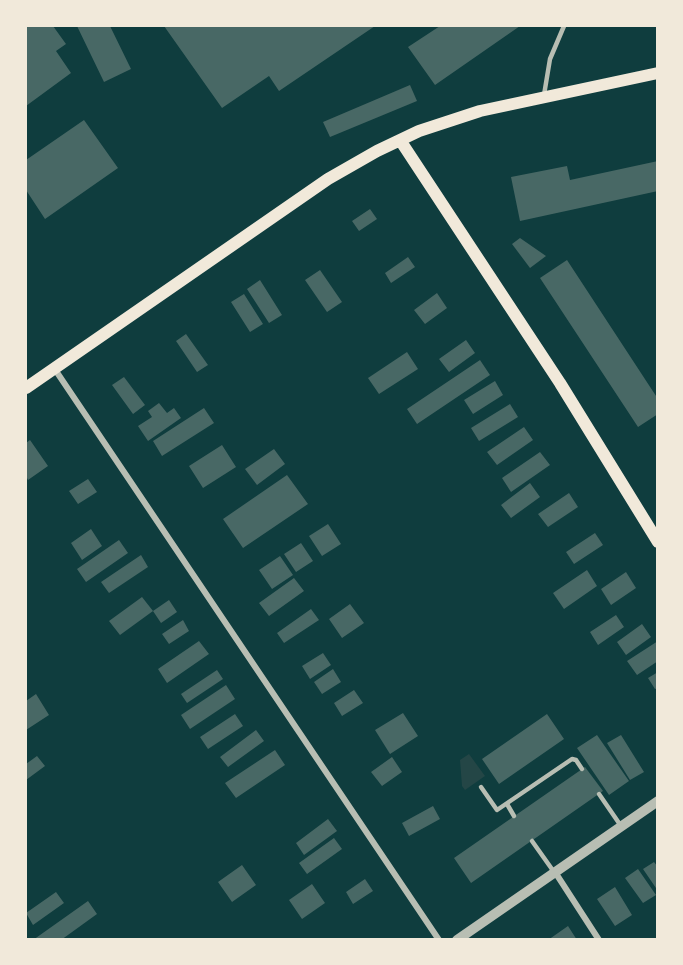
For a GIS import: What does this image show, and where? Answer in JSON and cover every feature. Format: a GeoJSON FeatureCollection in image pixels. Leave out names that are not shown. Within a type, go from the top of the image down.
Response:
{"type":"FeatureCollection","features":[{"type":"Feature","properties":{"kind":"main road"},"geometry":{"type":"LineString","coordinates":[[26,388],[328,179],[361,159],[419,131],[480,111],[657,73]]}},
{"type":"Feature","properties":{"kind":"main road"},"geometry":{"type":"LineString","coordinates":[[400,140],[560,383],[657,542]]}},
{"type":"Feature","properties":{"kind":"street"},"geometry":{"type":"LineString","coordinates":[[54,368],[439,939]]}},
{"type":"Feature","properties":{"kind":"street"},"geometry":{"type":"LineString","coordinates":[[457,939],[657,801]]}},
{"type":"Feature","properties":{"kind":"street"},"geometry":{"type":"LineString","coordinates":[[554,872],[599,939]]}},
{"type":"Feature","properties":{"kind":"lane"},"geometry":{"type":"LineString","coordinates":[[543,98],[550,59],[564,26]]}},
{"type":"Feature","properties":{"kind":"lane"},"geometry":{"type":"LineString","coordinates":[[481,787],[497,810],[572,759],[576,760],[582,769]]}},
{"type":"Feature","properties":{"kind":"lane"},"geometry":{"type":"LineString","coordinates":[[599,794],[621,826]]}},
{"type":"Feature","properties":{"kind":"lane"},"geometry":{"type":"LineString","coordinates":[[507,804],[514,816]]}},
{"type":"Feature","properties":{"kind":"lane"},"geometry":{"type":"LineString","coordinates":[[532,841],[554,872]]}},
{"type":"Feature","properties":{"kind":"shaded area"},"geometry":{"type":"Polygon","coordinates":[[[469,754],[485,776],[465,790],[462,786],[460,760],[469,754]]]}},
{"type":"Feature","properties":{"kind":"building"},"geometry":{"type":"Polygon","coordinates":[[[26,26],[53,26],[66,44],[56,51],[71,73],[26,106],[26,26]]]}},
{"type":"Feature","properties":{"kind":"building"},"geometry":{"type":"Polygon","coordinates":[[[77,26],[110,26],[131,69],[104,82],[77,26]]]}},
{"type":"Feature","properties":{"kind":"building"},"geometry":{"type":"Polygon","coordinates":[[[164,26],[375,26],[279,91],[269,76],[222,108],[164,26]]]}},
{"type":"Feature","properties":{"kind":"building"},"geometry":{"type":"Polygon","coordinates":[[[440,26],[520,26],[435,85],[408,47],[440,26]]]}},
{"type":"Feature","properties":{"kind":"building"},"geometry":{"type":"Polygon","coordinates":[[[410,85],[417,101],[330,137],[323,122],[410,85]]]}},
{"type":"Feature","properties":{"kind":"building"},"geometry":{"type":"Polygon","coordinates":[[[84,120],[118,168],[45,219],[26,190],[26,160],[84,120]]]}},
{"type":"Feature","properties":{"kind":"building"},"geometry":{"type":"Polygon","coordinates":[[[658,161],[658,191],[520,221],[511,177],[567,166],[570,180],[658,161]]]}},
{"type":"Feature","properties":{"kind":"building"},"geometry":{"type":"Polygon","coordinates":[[[370,209],[377,219],[359,231],[352,221],[370,209]]]}},
{"type":"Feature","properties":{"kind":"building"},"geometry":{"type":"Polygon","coordinates":[[[520,238],[546,256],[530,268],[512,244],[520,238]]]}},
{"type":"Feature","properties":{"kind":"building"},"geometry":{"type":"Polygon","coordinates":[[[408,257],[415,267],[391,283],[385,273],[408,257]]]}},
{"type":"Feature","properties":{"kind":"building"},"geometry":{"type":"Polygon","coordinates":[[[567,260],[658,399],[658,414],[638,427],[540,278],[567,260]]]}},
{"type":"Feature","properties":{"kind":"building"},"geometry":{"type":"Polygon","coordinates":[[[320,270],[342,302],[327,312],[305,280],[320,270]]]}},
{"type":"Feature","properties":{"kind":"building"},"geometry":{"type":"Polygon","coordinates":[[[260,280],[282,315],[269,323],[247,289],[260,280]]]}},
{"type":"Feature","properties":{"kind":"building"},"geometry":{"type":"Polygon","coordinates":[[[437,293],[447,308],[425,324],[414,310],[437,293]]]}},
{"type":"Feature","properties":{"kind":"building"},"geometry":{"type":"Polygon","coordinates":[[[244,294],[263,324],[250,332],[231,302],[244,294]]]}},
{"type":"Feature","properties":{"kind":"building"},"geometry":{"type":"Polygon","coordinates":[[[186,334],[208,365],[197,372],[176,341],[186,334]]]}},
{"type":"Feature","properties":{"kind":"building"},"geometry":{"type":"Polygon","coordinates":[[[466,340],[475,353],[449,372],[439,359],[466,340]]]}},
{"type":"Feature","properties":{"kind":"building"},"geometry":{"type":"Polygon","coordinates":[[[407,352],[418,369],[379,394],[368,378],[407,352]]]}},
{"type":"Feature","properties":{"kind":"building"},"geometry":{"type":"Polygon","coordinates":[[[480,360],[490,375],[417,424],[407,409],[480,360]]]}},
{"type":"Feature","properties":{"kind":"building"},"geometry":{"type":"Polygon","coordinates":[[[124,377],[145,405],[133,414],[112,385],[124,377]]]}},
{"type":"Feature","properties":{"kind":"building"},"geometry":{"type":"Polygon","coordinates":[[[495,381],[503,395],[473,414],[464,400],[495,381]]]}},
{"type":"Feature","properties":{"kind":"building"},"geometry":{"type":"Polygon","coordinates":[[[159,403],[167,413],[174,408],[181,418],[148,441],[138,426],[152,417],[148,411],[159,403]]]}},
{"type":"Feature","properties":{"kind":"building"},"geometry":{"type":"Polygon","coordinates":[[[510,404],[518,417],[479,441],[471,428],[510,404]]]}},
{"type":"Feature","properties":{"kind":"building"},"geometry":{"type":"Polygon","coordinates":[[[204,408],[214,423],[162,456],[153,441],[204,408]]]}},
{"type":"Feature","properties":{"kind":"building"},"geometry":{"type":"Polygon","coordinates":[[[524,427],[533,440],[497,465],[487,452],[524,427]]]}},
{"type":"Feature","properties":{"kind":"building"},"geometry":{"type":"Polygon","coordinates":[[[30,440],[48,466],[28,480],[26,443],[30,440]]]}},
{"type":"Feature","properties":{"kind":"building"},"geometry":{"type":"Polygon","coordinates":[[[222,445],[236,467],[203,488],[189,466],[222,445]]]}},
{"type":"Feature","properties":{"kind":"building"},"geometry":{"type":"Polygon","coordinates":[[[274,449],[285,464],[257,485],[245,469],[274,449]]]}},
{"type":"Feature","properties":{"kind":"building"},"geometry":{"type":"Polygon","coordinates":[[[540,452],[550,465],[511,492],[502,478],[540,452]]]}},
{"type":"Feature","properties":{"kind":"building"},"geometry":{"type":"Polygon","coordinates":[[[287,475],[308,504],[243,548],[223,519],[287,475]]]}},
{"type":"Feature","properties":{"kind":"building"},"geometry":{"type":"Polygon","coordinates":[[[88,479],[97,492],[78,504],[69,491],[88,479]]]}},
{"type":"Feature","properties":{"kind":"building"},"geometry":{"type":"Polygon","coordinates":[[[530,483],[540,497],[511,518],[501,505],[530,483]]]}},
{"type":"Feature","properties":{"kind":"building"},"geometry":{"type":"Polygon","coordinates":[[[569,493],[578,507],[548,527],[538,514],[569,493]]]}},
{"type":"Feature","properties":{"kind":"building"},"geometry":{"type":"Polygon","coordinates":[[[328,524],[341,544],[322,556],[309,536],[328,524]]]}},
{"type":"Feature","properties":{"kind":"building"},"geometry":{"type":"Polygon","coordinates":[[[91,529],[102,546],[82,560],[71,543],[91,529]]]}},
{"type":"Feature","properties":{"kind":"building"},"geometry":{"type":"Polygon","coordinates":[[[595,533],[603,545],[574,564],[566,552],[595,533]]]}},
{"type":"Feature","properties":{"kind":"building"},"geometry":{"type":"Polygon","coordinates":[[[119,540],[128,553],[86,582],[77,569],[119,540]]]}},
{"type":"Feature","properties":{"kind":"building"},"geometry":{"type":"Polygon","coordinates":[[[301,543],[313,561],[296,572],[284,554],[301,543]]]}},
{"type":"Feature","properties":{"kind":"building"},"geometry":{"type":"Polygon","coordinates":[[[141,555],[148,567],[109,593],[101,582],[141,555]]]}},
{"type":"Feature","properties":{"kind":"building"},"geometry":{"type":"Polygon","coordinates":[[[280,556],[293,575],[272,589],[259,570],[280,556]]]}},
{"type":"Feature","properties":{"kind":"building"},"geometry":{"type":"Polygon","coordinates":[[[587,570],[597,586],[564,609],[553,593],[587,570]]]}},
{"type":"Feature","properties":{"kind":"building"},"geometry":{"type":"Polygon","coordinates":[[[626,572],[636,588],[611,605],[601,589],[626,572]]]}},
{"type":"Feature","properties":{"kind":"building"},"geometry":{"type":"Polygon","coordinates":[[[294,578],[304,591],[269,616],[259,603],[294,578]]]}},
{"type":"Feature","properties":{"kind":"building"},"geometry":{"type":"Polygon","coordinates":[[[142,597],[153,611],[120,635],[109,621],[142,597]]]}},
{"type":"Feature","properties":{"kind":"building"},"geometry":{"type":"Polygon","coordinates":[[[169,600],[177,612],[161,623],[153,611],[169,600]]]}},
{"type":"Feature","properties":{"kind":"building"},"geometry":{"type":"Polygon","coordinates":[[[350,604],[364,623],[342,638],[329,619],[350,604]]]}},
{"type":"Feature","properties":{"kind":"building"},"geometry":{"type":"Polygon","coordinates":[[[311,609],[319,620],[284,643],[277,633],[311,609]]]}},
{"type":"Feature","properties":{"kind":"building"},"geometry":{"type":"Polygon","coordinates":[[[616,615],[624,627],[598,645],[590,632],[616,615]]]}},
{"type":"Feature","properties":{"kind":"building"},"geometry":{"type":"Polygon","coordinates":[[[183,620],[189,631],[169,644],[162,634],[183,620]]]}},
{"type":"Feature","properties":{"kind":"building"},"geometry":{"type":"Polygon","coordinates":[[[642,624],[651,637],[626,655],[617,642],[642,624]]]}},
{"type":"Feature","properties":{"kind":"building"},"geometry":{"type":"Polygon","coordinates":[[[199,641],[209,654],[167,683],[158,669],[199,641]]]}},
{"type":"Feature","properties":{"kind":"building"},"geometry":{"type":"Polygon","coordinates":[[[658,641],[658,661],[637,675],[627,661],[658,641]]]}},
{"type":"Feature","properties":{"kind":"building"},"geometry":{"type":"Polygon","coordinates":[[[323,653],[331,665],[310,679],[302,666],[323,653]]]}},
{"type":"Feature","properties":{"kind":"building"},"geometry":{"type":"Polygon","coordinates":[[[333,669],[341,682],[322,694],[314,682],[333,669]]]}},
{"type":"Feature","properties":{"kind":"building"},"geometry":{"type":"Polygon","coordinates":[[[217,670],[223,679],[187,703],[181,694],[217,670]]]}},
{"type":"Feature","properties":{"kind":"building"},"geometry":{"type":"Polygon","coordinates":[[[658,672],[658,688],[655,689],[648,678],[658,672]]]}},
{"type":"Feature","properties":{"kind":"building"},"geometry":{"type":"Polygon","coordinates":[[[226,685],[235,699],[190,729],[181,715],[226,685]]]}},
{"type":"Feature","properties":{"kind":"building"},"geometry":{"type":"Polygon","coordinates":[[[354,690],[363,703],[342,716],[334,703],[354,690]]]}},
{"type":"Feature","properties":{"kind":"building"},"geometry":{"type":"Polygon","coordinates":[[[36,694],[49,715],[26,730],[26,701],[36,694]]]}},
{"type":"Feature","properties":{"kind":"building"},"geometry":{"type":"Polygon","coordinates":[[[403,713],[418,736],[390,754],[375,730],[403,713]]]}},
{"type":"Feature","properties":{"kind":"building"},"geometry":{"type":"Polygon","coordinates":[[[235,714],[243,726],[208,749],[200,737],[235,714]]]}},
{"type":"Feature","properties":{"kind":"building"},"geometry":{"type":"Polygon","coordinates":[[[547,714],[564,739],[499,784],[482,759],[547,714]]]}},
{"type":"Feature","properties":{"kind":"building"},"geometry":{"type":"Polygon","coordinates":[[[256,730],[264,741],[228,767],[220,757],[256,730]]]}},
{"type":"Feature","properties":{"kind":"building"},"geometry":{"type":"Polygon","coordinates":[[[597,735],[629,781],[609,795],[577,748],[597,735]]]}},
{"type":"Feature","properties":{"kind":"building"},"geometry":{"type":"Polygon","coordinates":[[[621,735],[644,772],[630,780],[607,743],[621,735]]]}},
{"type":"Feature","properties":{"kind":"building"},"geometry":{"type":"Polygon","coordinates":[[[275,750],[285,765],[236,798],[225,783],[275,750]]]}},
{"type":"Feature","properties":{"kind":"building"},"geometry":{"type":"Polygon","coordinates":[[[37,756],[45,766],[26,780],[26,764],[37,756]]]}},
{"type":"Feature","properties":{"kind":"building"},"geometry":{"type":"Polygon","coordinates":[[[392,757],[402,772],[382,786],[371,772],[392,757]]]}},
{"type":"Feature","properties":{"kind":"building"},"geometry":{"type":"Polygon","coordinates":[[[585,767],[603,791],[471,883],[454,858],[585,767]]]}},
{"type":"Feature","properties":{"kind":"building"},"geometry":{"type":"Polygon","coordinates":[[[433,806],[440,819],[409,836],[402,823],[433,806]]]}},
{"type":"Feature","properties":{"kind":"building"},"geometry":{"type":"Polygon","coordinates":[[[328,819],[337,831],[304,855],[296,843],[328,819]]]}},
{"type":"Feature","properties":{"kind":"building"},"geometry":{"type":"Polygon","coordinates":[[[334,838],[342,849],[307,874],[299,863],[334,838]]]}},
{"type":"Feature","properties":{"kind":"building"},"geometry":{"type":"Polygon","coordinates":[[[654,862],[658,867],[658,891],[643,869],[654,862]]]}},
{"type":"Feature","properties":{"kind":"building"},"geometry":{"type":"Polygon","coordinates":[[[242,865],[256,885],[232,902],[218,882],[242,865]]]}},
{"type":"Feature","properties":{"kind":"building"},"geometry":{"type":"Polygon","coordinates":[[[638,869],[656,895],[643,903],[625,878],[638,869]]]}},
{"type":"Feature","properties":{"kind":"building"},"geometry":{"type":"Polygon","coordinates":[[[365,879],[373,891],[353,904],[346,892],[365,879]]]}},
{"type":"Feature","properties":{"kind":"building"},"geometry":{"type":"Polygon","coordinates":[[[312,884],[325,903],[302,919],[289,900],[312,884]]]}},
{"type":"Feature","properties":{"kind":"building"},"geometry":{"type":"Polygon","coordinates":[[[615,887],[632,915],[615,926],[597,899],[615,887]]]}},
{"type":"Feature","properties":{"kind":"building"},"geometry":{"type":"Polygon","coordinates":[[[56,892],[64,903],[33,925],[26,913],[56,892]]]}},
{"type":"Feature","properties":{"kind":"building"},"geometry":{"type":"Polygon","coordinates":[[[88,901],[97,914],[61,940],[33,940],[88,901]]]}},
{"type":"Feature","properties":{"kind":"building"},"geometry":{"type":"Polygon","coordinates":[[[568,926],[577,940],[548,940],[568,926]]]}}]}
